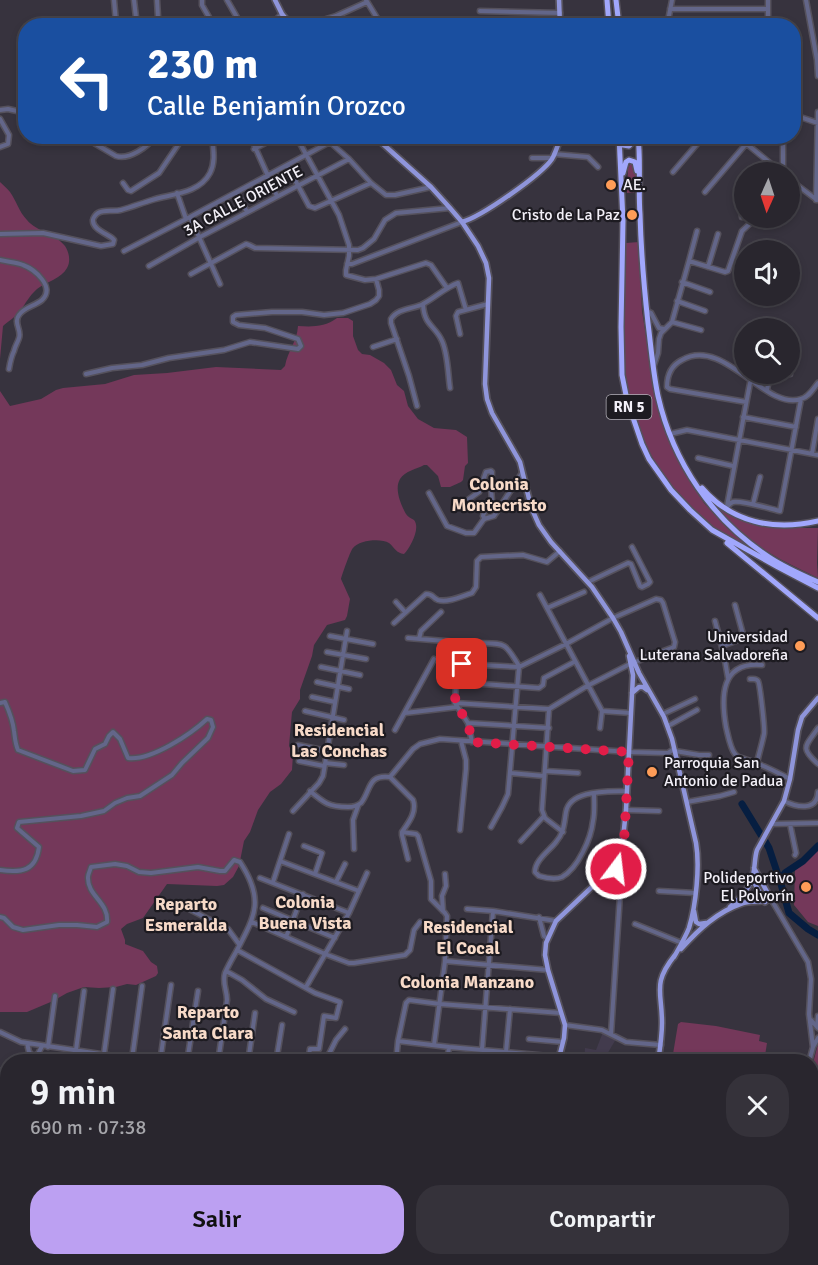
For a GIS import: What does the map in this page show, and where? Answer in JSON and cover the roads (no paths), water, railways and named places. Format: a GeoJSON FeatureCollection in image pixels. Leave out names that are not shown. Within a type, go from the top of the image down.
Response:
{"type":"FeatureCollection","features":[{"type":"Feature","properties":{"kind":"highway"},"geometry":{"type":"LineString","coordinates":[[607,0],[608,18]]}},
{"type":"Feature","properties":{"kind":"highway"},"geometry":{"type":"LineString","coordinates":[[616,0],[618,18]]}},
{"type":"Feature","properties":{"kind":"highway","name":"RN 5"},"geometry":{"type":"LineString","coordinates":[[620,144],[624,221],[622,375],[627,400],[642,444],[655,467],[679,498],[712,531],[818,588]]}},
{"type":"Feature","properties":{"kind":"highway","name":"RN 5"},"geometry":{"type":"LineString","coordinates":[[638,144],[641,235],[647,311],[658,395],[670,434],[685,467],[701,493],[723,518],[740,535],[771,559],[818,582]]}},
{"type":"Feature","properties":{"kind":"highway"},"geometry":{"type":"LineString","coordinates":[[622,178],[626,162],[631,160],[635,162],[639,181]]}},
{"type":"Feature","properties":{"kind":"highway"},"geometry":{"type":"LineString","coordinates":[[685,467],[708,495],[726,509],[743,518],[774,525],[793,526],[817,522]]}},
{"type":"Feature","properties":{"kind":"highway"},"geometry":{"type":"LineString","coordinates":[[712,531],[818,618]]}},
{"type":"Feature","properties":{"kind":"main road"},"geometry":{"type":"LineString","coordinates":[[275,0],[285,18]]}},
{"type":"Feature","properties":{"kind":"main road"},"geometry":{"type":"LineString","coordinates":[[560,0],[560,18]]}},
{"type":"Feature","properties":{"kind":"main road"},"geometry":{"type":"LineString","coordinates":[[383,144],[431,187],[462,222],[478,246],[488,268],[489,278],[485,362],[487,399],[496,422],[520,462],[531,507],[539,525],[588,582],[613,618],[621,632],[632,663],[624,842],[613,867],[556,921],[548,939],[546,955],[548,970],[565,1024],[560,1054]]}},
{"type":"Feature","properties":{"kind":"main road"},"geometry":{"type":"LineString","coordinates":[[462,222],[469,220],[537,174],[553,156],[558,144]]}},
{"type":"Feature","properties":{"kind":"main road"},"geometry":{"type":"LineString","coordinates":[[632,663],[668,726],[697,849],[694,904],[689,926],[682,943],[662,975],[659,989],[662,1024],[659,1054]]}},
{"type":"Feature","properties":{"kind":"main road"},"geometry":{"type":"LineString","coordinates":[[632,694],[639,687],[649,692]]}},
{"type":"Feature","properties":{"kind":"main road"},"geometry":{"type":"LineString","coordinates":[[674,957],[697,931],[728,909],[744,894],[753,875],[757,849],[784,801],[802,717],[818,698]]}},
{"type":"Feature","properties":{"kind":"main road"},"geometry":{"type":"LineString","coordinates":[[728,909],[747,902],[765,902],[771,899],[754,868]]}},
{"type":"Feature","properties":{"kind":"main road"},"geometry":{"type":"LineString","coordinates":[[753,875],[755,884],[765,902]]}},
{"type":"Feature","properties":{"kind":"main road"},"geometry":{"type":"LineString","coordinates":[[694,904],[696,922],[701,924],[708,922]]}},
{"type":"Feature","properties":{"kind":"street"},"geometry":{"type":"LineString","coordinates":[[114,0],[116,18]]}},
{"type":"Feature","properties":{"kind":"street"},"geometry":{"type":"LineString","coordinates":[[134,0],[136,18]]}},
{"type":"Feature","properties":{"kind":"street"},"geometry":{"type":"LineString","coordinates":[[158,17],[157,0],[162,0]]}},
{"type":"Feature","properties":{"kind":"street"},"geometry":{"type":"LineString","coordinates":[[202,0],[209,18]]}},
{"type":"Feature","properties":{"kind":"street"},"geometry":{"type":"LineString","coordinates":[[227,0],[237,18]]}},
{"type":"Feature","properties":{"kind":"street"},"geometry":{"type":"LineString","coordinates":[[668,18],[672,0]]}},
{"type":"Feature","properties":{"kind":"street"},"geometry":{"type":"LineString","coordinates":[[768,0],[768,18]]}},
{"type":"Feature","properties":{"kind":"street"},"geometry":{"type":"LineString","coordinates":[[806,0],[818,76]]}},
{"type":"Feature","properties":{"kind":"street"},"geometry":{"type":"LineString","coordinates":[[329,18],[367,1],[377,18]]}},
{"type":"Feature","properties":{"kind":"street"},"geometry":{"type":"LineString","coordinates":[[670,9],[768,9]]}},
{"type":"Feature","properties":{"kind":"street"},"geometry":{"type":"LineString","coordinates":[[480,11],[560,13]]}},
{"type":"Feature","properties":{"kind":"street"},"geometry":{"type":"LineString","coordinates":[[278,18],[282,14]]}},
{"type":"Feature","properties":{"kind":"street"},"geometry":{"type":"LineString","coordinates":[[0,110],[18,111]]}},
{"type":"Feature","properties":{"kind":"street"},"geometry":{"type":"LineString","coordinates":[[817,200],[818,112]]}},
{"type":"Feature","properties":{"kind":"street"},"geometry":{"type":"LineString","coordinates":[[801,117],[818,123]]}},
{"type":"Feature","properties":{"kind":"street"},"geometry":{"type":"LineString","coordinates":[[0,119],[9,135],[8,144],[0,147]]}},
{"type":"Feature","properties":{"kind":"street"},"geometry":{"type":"LineString","coordinates":[[96,144],[121,158],[148,144]]}},
{"type":"Feature","properties":{"kind":"street"},"geometry":{"type":"LineString","coordinates":[[123,183],[131,191],[159,173],[178,144]]}},
{"type":"Feature","properties":{"kind":"street"},"geometry":{"type":"LineString","coordinates":[[0,234],[43,233],[101,246],[113,244],[114,240],[94,226],[93,218],[96,214],[102,211],[119,210],[197,187],[209,174],[214,159],[213,144]]}},
{"type":"Feature","properties":{"kind":"street"},"geometry":{"type":"LineString","coordinates":[[252,144],[277,196]]}},
{"type":"Feature","properties":{"kind":"street"},"geometry":{"type":"LineString","coordinates":[[254,149],[264,144]]}},
{"type":"Feature","properties":{"kind":"street"},"geometry":{"type":"LineString","coordinates":[[300,144],[339,215],[350,245],[346,275],[365,280],[376,279],[426,263],[431,265],[447,288]]}},
{"type":"Feature","properties":{"kind":"street"},"geometry":{"type":"LineString","coordinates":[[124,251],[326,144]]}},
{"type":"Feature","properties":{"kind":"street"},"geometry":{"type":"LineString","coordinates":[[332,144],[371,183],[389,196],[431,187]]}},
{"type":"Feature","properties":{"kind":"street"},"geometry":{"type":"LineString","coordinates":[[673,172],[697,144]]}},
{"type":"Feature","properties":{"kind":"street"},"geometry":{"type":"LineString","coordinates":[[705,192],[746,144],[769,162]]}},
{"type":"Feature","properties":{"kind":"street"},"geometry":{"type":"LineString","coordinates":[[782,162],[783,144]]}},
{"type":"Feature","properties":{"kind":"street"},"geometry":{"type":"LineString","coordinates":[[532,158],[588,157],[598,167]]}},
{"type":"Feature","properties":{"kind":"street","name":"3A CALLE ORIENTE"},"geometry":{"type":"LineString","coordinates":[[149,266],[349,159]]}},
{"type":"Feature","properties":{"kind":"street"},"geometry":{"type":"LineString","coordinates":[[287,165],[311,208],[371,183]]}},
{"type":"Feature","properties":{"kind":"street"},"geometry":{"type":"LineString","coordinates":[[800,187],[817,200]]}},
{"type":"Feature","properties":{"kind":"street"},"geometry":{"type":"LineString","coordinates":[[237,192],[247,212]]}},
{"type":"Feature","properties":{"kind":"street"},"geometry":{"type":"LineString","coordinates":[[177,193],[188,218],[200,237],[220,284]]}},
{"type":"Feature","properties":{"kind":"street"},"geometry":{"type":"LineString","coordinates":[[191,274],[248,244],[255,248],[353,251],[363,248],[374,240],[385,220],[396,213],[450,208]]}},
{"type":"Feature","properties":{"kind":"street"},"geometry":{"type":"LineString","coordinates":[[347,264],[361,261],[462,222]]}},
{"type":"Feature","properties":{"kind":"street"},"geometry":{"type":"LineString","coordinates":[[689,261],[728,271],[741,231],[744,228]]}},
{"type":"Feature","properties":{"kind":"street"},"geometry":{"type":"LineString","coordinates":[[653,365],[658,353],[659,339],[672,322],[697,231]]}},
{"type":"Feature","properties":{"kind":"street"},"geometry":{"type":"LineString","coordinates":[[708,267],[718,234]]}},
{"type":"Feature","properties":{"kind":"street"},"geometry":{"type":"LineString","coordinates":[[0,260],[24,265],[31,269],[42,279],[46,291],[42,300],[18,316],[20,335],[9,369]]}},
{"type":"Feature","properties":{"kind":"street"},"geometry":{"type":"LineString","coordinates":[[86,374],[224,350],[250,342],[298,349],[301,346],[298,339],[265,328],[239,325],[233,322],[233,317],[272,312],[324,315],[344,313],[376,300],[379,290],[376,279]]}},
{"type":"Feature","properties":{"kind":"street"},"geometry":{"type":"LineString","coordinates":[[682,282],[710,292]]}},
{"type":"Feature","properties":{"kind":"street"},"geometry":{"type":"LineString","coordinates":[[417,406],[391,323],[393,315],[423,304],[455,283],[459,283],[466,310]]}},
{"type":"Feature","properties":{"kind":"street"},"geometry":{"type":"LineString","coordinates":[[677,302],[705,311]]}},
{"type":"Feature","properties":{"kind":"street"},"geometry":{"type":"LineString","coordinates":[[423,304],[427,322],[443,343],[450,388]]}},
{"type":"Feature","properties":{"kind":"street"},"geometry":{"type":"LineString","coordinates":[[460,334],[457,314],[488,304]]}},
{"type":"Feature","properties":{"kind":"street"},"geometry":{"type":"LineString","coordinates":[[647,311],[651,313],[661,330],[665,329]]}},
{"type":"Feature","properties":{"kind":"street"},"geometry":{"type":"LineString","coordinates":[[672,322],[701,330]]}},
{"type":"Feature","properties":{"kind":"street"},"geometry":{"type":"LineString","coordinates":[[373,347],[397,339]]}},
{"type":"Feature","properties":{"kind":"street"},"geometry":{"type":"LineString","coordinates":[[734,370],[716,358],[706,355],[686,357],[672,369],[667,387],[746,402]]}},
{"type":"Feature","properties":{"kind":"street"},"geometry":{"type":"LineString","coordinates":[[757,384],[779,398],[801,399],[808,395],[818,383]]}},
{"type":"Feature","properties":{"kind":"street"},"geometry":{"type":"LineString","coordinates":[[726,509],[750,384]]}},
{"type":"Feature","properties":{"kind":"street"},"geometry":{"type":"LineString","coordinates":[[766,390],[768,384]]}},
{"type":"Feature","properties":{"kind":"street"},"geometry":{"type":"LineString","coordinates":[[726,509],[733,502],[780,511],[801,399]]}},
{"type":"Feature","properties":{"kind":"street"},"geometry":{"type":"LineString","coordinates":[[743,417],[796,427]]}},
{"type":"Feature","properties":{"kind":"street"},"geometry":{"type":"LineString","coordinates":[[812,454],[818,419]]}},
{"type":"Feature","properties":{"kind":"street"},"geometry":{"type":"LineString","coordinates":[[670,434],[687,430],[818,455]]}},
{"type":"Feature","properties":{"kind":"street"},"geometry":{"type":"LineString","coordinates":[[698,458],[733,466]]}},
{"type":"Feature","properties":{"kind":"street"},"geometry":{"type":"LineString","coordinates":[[469,499],[479,492],[486,472],[492,472],[492,501],[484,513],[485,519]]}},
{"type":"Feature","properties":{"kind":"street"},"geometry":{"type":"LineString","coordinates":[[429,493],[447,526],[471,534],[477,531],[485,519],[496,514],[522,473]]}},
{"type":"Feature","properties":{"kind":"street"},"geometry":{"type":"LineString","coordinates":[[753,504],[760,477]]}},
{"type":"Feature","properties":{"kind":"street"},"geometry":{"type":"LineString","coordinates":[[588,582],[628,563],[631,564],[640,586],[648,584],[650,582],[632,547]]}},
{"type":"Feature","properties":{"kind":"street"},"geometry":{"type":"LineString","coordinates":[[394,623],[426,594],[446,601],[472,593],[476,587],[477,561],[481,557],[523,555],[547,562],[560,551]]}},
{"type":"Feature","properties":{"kind":"street"},"geometry":{"type":"LineString","coordinates":[[547,608],[584,592]]}},
{"type":"Feature","properties":{"kind":"street"},"geometry":{"type":"LineString","coordinates":[[540,595],[602,711],[600,728]]}},
{"type":"Feature","properties":{"kind":"street"},"geometry":{"type":"LineString","coordinates":[[404,713],[456,705],[549,709],[632,663],[674,647],[675,642],[663,603],[656,599],[613,618],[519,667],[462,664]]}},
{"type":"Feature","properties":{"kind":"street"},"geometry":{"type":"LineString","coordinates":[[396,602],[406,612]]}},
{"type":"Feature","properties":{"kind":"street"},"geometry":{"type":"LineString","coordinates":[[722,646],[744,638],[735,604]]}},
{"type":"Feature","properties":{"kind":"street"},"geometry":{"type":"LineString","coordinates":[[419,639],[421,631],[441,612]]}},
{"type":"Feature","properties":{"kind":"street"},"geometry":{"type":"LineString","coordinates":[[715,621],[728,678],[724,691],[723,710],[731,746],[738,757],[757,763],[790,779]]}},
{"type":"Feature","properties":{"kind":"street"},"geometry":{"type":"LineString","coordinates":[[293,811],[323,776],[347,631]]}},
{"type":"Feature","properties":{"kind":"street"},"geometry":{"type":"LineString","coordinates":[[330,636],[373,644]]}},
{"type":"Feature","properties":{"kind":"street"},"geometry":{"type":"LineString","coordinates":[[408,638],[457,642],[463,652],[460,678],[456,682],[456,705],[468,723],[472,742]]}},
{"type":"Feature","properties":{"kind":"street"},"geometry":{"type":"LineString","coordinates":[[475,643],[502,644],[508,648],[519,667],[508,794],[491,827]]}},
{"type":"Feature","properties":{"kind":"street"},"geometry":{"type":"LineString","coordinates":[[327,652],[366,659]]}},
{"type":"Feature","properties":{"kind":"street"},"geometry":{"type":"LineString","coordinates":[[395,730],[434,659]]}},
{"type":"Feature","properties":{"kind":"street"},"geometry":{"type":"LineString","coordinates":[[456,682],[539,688],[543,685],[544,678],[574,662]]}},
{"type":"Feature","properties":{"kind":"street"},"geometry":{"type":"LineString","coordinates":[[728,678],[738,669],[752,664],[762,665]]}},
{"type":"Feature","properties":{"kind":"street"},"geometry":{"type":"LineString","coordinates":[[321,667],[360,675]]}},
{"type":"Feature","properties":{"kind":"street"},"geometry":{"type":"LineString","coordinates":[[750,679],[758,681],[760,687],[764,725],[757,763]]}},
{"type":"Feature","properties":{"kind":"street"},"geometry":{"type":"LineString","coordinates":[[317,682],[349,689]]}},
{"type":"Feature","properties":{"kind":"street"},"geometry":{"type":"LineString","coordinates":[[312,697],[335,702]]}},
{"type":"Feature","properties":{"kind":"street"},"geometry":{"type":"LineString","coordinates":[[663,714],[695,699]]}},
{"type":"Feature","properties":{"kind":"street"},"geometry":{"type":"LineString","coordinates":[[0,703],[5,702],[9,711],[18,750],[73,771],[85,770],[95,749],[105,744],[113,732],[120,739],[128,758],[136,759],[150,755],[188,735],[207,719],[211,720],[213,727],[208,738],[172,775],[140,796],[126,798],[104,811],[81,816],[19,822],[16,828],[39,847],[38,858],[30,868],[13,872],[0,870]]}},
{"type":"Feature","properties":{"kind":"street"},"geometry":{"type":"LineString","coordinates":[[549,709],[542,810],[544,816],[563,832]]}},
{"type":"Feature","properties":{"kind":"street"},"geometry":{"type":"LineString","coordinates":[[668,726],[696,710]]}},
{"type":"Feature","properties":{"kind":"street"},"geometry":{"type":"LineString","coordinates":[[305,711],[344,720]]}},
{"type":"Feature","properties":{"kind":"street"},"geometry":{"type":"LineString","coordinates":[[602,711],[631,713]]}},
{"type":"Feature","properties":{"kind":"street"},"geometry":{"type":"LineString","coordinates":[[468,723],[549,728]]}},
{"type":"Feature","properties":{"kind":"street"},"geometry":{"type":"LineString","coordinates":[[301,728],[342,735]]}},
{"type":"Feature","properties":{"kind":"street"},"geometry":{"type":"LineString","coordinates":[[818,728],[806,745],[807,754],[818,764]]}},
{"type":"Feature","properties":{"kind":"street"},"geometry":{"type":"LineString","coordinates":[[390,777],[413,749],[420,744],[440,739],[629,752],[668,753],[675,750],[695,755],[709,755]]}},
{"type":"Feature","properties":{"kind":"street"},"geometry":{"type":"LineString","coordinates":[[460,830],[466,769],[461,741]]}},
{"type":"Feature","properties":{"kind":"street"},"geometry":{"type":"LineString","coordinates":[[298,745],[327,751]]}},
{"type":"Feature","properties":{"kind":"street"},"geometry":{"type":"LineString","coordinates":[[299,761],[344,765]]}},
{"type":"Feature","properties":{"kind":"street"},"geometry":{"type":"LineString","coordinates":[[510,773],[578,773]]}},
{"type":"Feature","properties":{"kind":"street"},"geometry":{"type":"LineString","coordinates":[[354,849],[353,820],[359,805],[374,780],[380,777],[390,777],[415,803],[413,813],[402,832],[408,860]]}},
{"type":"Feature","properties":{"kind":"street"},"geometry":{"type":"LineString","coordinates":[[310,791],[331,806],[359,805]]}},
{"type":"Feature","properties":{"kind":"street"},"geometry":{"type":"LineString","coordinates":[[594,793],[594,821],[591,834],[579,859],[561,877],[552,878],[536,874],[536,864],[557,842],[563,832],[569,803],[576,798],[594,793],[627,791]]}},
{"type":"Feature","properties":{"kind":"street"},"geometry":{"type":"LineString","coordinates":[[686,802],[734,792]]}},
{"type":"Feature","properties":{"kind":"street"},"geometry":{"type":"LineString","coordinates":[[784,801],[805,807],[813,803],[818,797],[818,792]]}},
{"type":"Feature","properties":{"kind":"street"},"geometry":{"type":"LineString","coordinates":[[626,810],[659,812]]}},
{"type":"Feature","properties":{"kind":"street"},"geometry":{"type":"LineString","coordinates":[[521,841],[544,816]]}},
{"type":"Feature","properties":{"kind":"street"},"geometry":{"type":"LineString","coordinates":[[772,824],[818,823]]}},
{"type":"Feature","properties":{"kind":"street"},"geometry":{"type":"LineString","coordinates":[[790,824],[795,855]]}},
{"type":"Feature","properties":{"kind":"street"},"geometry":{"type":"LineString","coordinates":[[402,832],[418,836],[430,881],[431,899],[447,916],[445,961],[434,1045]]}},
{"type":"Feature","properties":{"kind":"street"},"geometry":{"type":"LineString","coordinates":[[273,882],[290,834]]}},
{"type":"Feature","properties":{"kind":"street"},"geometry":{"type":"LineString","coordinates":[[304,846],[322,853],[315,874]]}},
{"type":"Feature","properties":{"kind":"street"},"geometry":{"type":"LineString","coordinates":[[0,917],[13,927],[23,930],[58,925],[97,927],[107,922],[108,914],[102,903],[94,896],[88,879],[91,867],[115,864],[128,866],[139,872],[151,873],[198,867],[225,871],[234,860],[240,862],[253,890],[255,912],[226,971],[223,982],[227,1000],[219,1054]]}},
{"type":"Feature","properties":{"kind":"street"},"geometry":{"type":"LineString","coordinates":[[280,861],[359,891]]}},
{"type":"Feature","properties":{"kind":"street"},"geometry":{"type":"LineString","coordinates":[[336,882],[345,864]]}},
{"type":"Feature","properties":{"kind":"street"},"geometry":{"type":"LineString","coordinates":[[611,1034],[621,879],[613,867]]}},
{"type":"Feature","properties":{"kind":"street"},"geometry":{"type":"LineString","coordinates":[[306,987],[349,913],[367,873]]}},
{"type":"Feature","properties":{"kind":"street"},"geometry":{"type":"LineString","coordinates":[[443,910],[445,874]]}},
{"type":"Feature","properties":{"kind":"street"},"geometry":{"type":"LineString","coordinates":[[260,878],[349,913]]}},
{"type":"Feature","properties":{"kind":"street"},"geometry":{"type":"LineString","coordinates":[[659,891],[695,893]]}},
{"type":"Feature","properties":{"kind":"street"},"geometry":{"type":"LineString","coordinates":[[286,937],[303,894]]}},
{"type":"Feature","properties":{"kind":"street"},"geometry":{"type":"LineString","coordinates":[[771,899],[808,962],[811,979],[809,1008],[812,1054]]}},
{"type":"Feature","properties":{"kind":"street"},"geometry":{"type":"LineString","coordinates":[[765,902],[775,906]]}},
{"type":"Feature","properties":{"kind":"street"},"geometry":{"type":"LineString","coordinates":[[179,904],[228,929],[238,947],[315,993],[340,1002],[336,1018],[324,1016],[319,1049],[310,1049],[309,1054]]}},
{"type":"Feature","properties":{"kind":"street"},"geometry":{"type":"LineString","coordinates":[[263,908],[335,938]]}},
{"type":"Feature","properties":{"kind":"street"},"geometry":{"type":"LineString","coordinates":[[467,909],[556,921]]}},
{"type":"Feature","properties":{"kind":"street"},"geometry":{"type":"LineString","coordinates":[[482,1050],[493,911]]}},
{"type":"Feature","properties":{"kind":"street"},"geometry":{"type":"LineString","coordinates":[[539,917],[544,936],[548,939]]}},
{"type":"Feature","properties":{"kind":"street"},"geometry":{"type":"LineString","coordinates":[[252,922],[349,963],[405,955],[410,950],[414,930],[420,922]]}},
{"type":"Feature","properties":{"kind":"street"},"geometry":{"type":"LineString","coordinates":[[634,924],[682,943]]}},
{"type":"Feature","properties":{"kind":"street"},"geometry":{"type":"LineString","coordinates":[[445,961],[548,970]]}},
{"type":"Feature","properties":{"kind":"street"},"geometry":{"type":"LineString","coordinates":[[226,971],[242,980],[266,999],[294,1012]]}},
{"type":"Feature","properties":{"kind":"street"},"geometry":{"type":"LineString","coordinates":[[161,1054],[171,985]]}},
{"type":"Feature","properties":{"kind":"street"},"geometry":{"type":"LineString","coordinates":[[133,1054],[142,986]]}},
{"type":"Feature","properties":{"kind":"street"},"geometry":{"type":"LineString","coordinates":[[0,1032],[21,1042],[104,1054],[113,989]]}},
{"type":"Feature","properties":{"kind":"street"},"geometry":{"type":"LineString","coordinates":[[76,1050],[84,991]]}},
{"type":"Feature","properties":{"kind":"street"},"geometry":{"type":"LineString","coordinates":[[188,1054],[198,991]]}},
{"type":"Feature","properties":{"kind":"street"},"geometry":{"type":"LineString","coordinates":[[37,1054],[45,1046],[55,996]]}},
{"type":"Feature","properties":{"kind":"street"},"geometry":{"type":"LineString","coordinates":[[397,1054],[407,1001],[561,1013]]}},
{"type":"Feature","properties":{"kind":"street"},"geometry":{"type":"LineString","coordinates":[[506,1052],[510,1009]]}},
{"type":"Feature","properties":{"kind":"street"},"geometry":{"type":"LineString","coordinates":[[249,1054],[255,1013]]}},
{"type":"Feature","properties":{"kind":"street"},"geometry":{"type":"LineString","coordinates":[[817,1027],[818,1016]]}},
{"type":"Feature","properties":{"kind":"street"},"geometry":{"type":"LineString","coordinates":[[810,1020],[817,1027]]}},
{"type":"Feature","properties":{"kind":"street"},"geometry":{"type":"LineString","coordinates":[[565,1024],[602,1030],[626,1042],[661,1045]]}},
{"type":"Feature","properties":{"kind":"street"},"geometry":{"type":"LineString","coordinates":[[277,1054],[282,1025]]}},
{"type":"Feature","properties":{"kind":"street"},"geometry":{"type":"LineString","coordinates":[[329,1054],[345,1029]]}},
{"type":"Feature","properties":{"kind":"street"},"geometry":{"type":"LineString","coordinates":[[529,1038],[563,1042]]}},
{"type":"Feature","properties":{"kind":"street"},"geometry":{"type":"LineString","coordinates":[[813,1047],[818,1038]]}},
{"type":"Feature","properties":{"kind":"street"},"geometry":{"type":"LineString","coordinates":[[398,1041],[521,1054]]}},
{"type":"Feature","properties":{"kind":"street"},"geometry":{"type":"LineString","coordinates":[[27,1043],[31,1054]]}},
{"type":"Feature","properties":{"kind":"street"},"geometry":{"type":"LineString","coordinates":[[448,1054],[449,1047]]}},
{"type":"Feature","properties":{"kind":"waterway"},"geometry":{"type":"LineString","coordinates":[[742,804],[761,835]]}},
{"type":"Feature","properties":{"kind":"waterway"},"geometry":{"type":"LineString","coordinates":[[765,841],[789,913],[818,935]]}},
{"type":"Feature","properties":{"kind":"waterway"},"geometry":{"type":"LineString","coordinates":[[781,884],[785,873],[803,861],[818,846]]}},
{"type":"Feature","properties":{"kind":"place","name":"AE."},"geometry":{"type":"Point","coordinates":[611,185]}},
{"type":"Feature","properties":{"kind":"place","name":"Cristo de La Paz"},"geometry":{"type":"Point","coordinates":[632,215]}},
{"type":"Feature","properties":{"kind":"place","name":"Universidad Luterana Salvadoreña"},"geometry":{"type":"Point","coordinates":[800,646]}},
{"type":"Feature","properties":{"kind":"place","name":"Parroquia San Antonio de Padua"},"geometry":{"type":"Point","coordinates":[652,772]}},
{"type":"Feature","properties":{"kind":"place","name":"Polideportivo El Polvorín"},"geometry":{"type":"Point","coordinates":[806,887]}},
{"type":"Feature","properties":{"kind":"district","name":"Colonia Montecristo"},"geometry":{"type":"Point","coordinates":[499,494]}},
{"type":"Feature","properties":{"kind":"district","name":"Residencial Las Conchas"},"geometry":{"type":"Point","coordinates":[339,740]}},
{"type":"Feature","properties":{"kind":"district","name":"Colonia Buena Vista"},"geometry":{"type":"Point","coordinates":[305,912]}},
{"type":"Feature","properties":{"kind":"district","name":"Reparto Esmeralda"},"geometry":{"type":"Point","coordinates":[186,914]}},
{"type":"Feature","properties":{"kind":"district","name":"Residencial El Cocal"},"geometry":{"type":"Point","coordinates":[468,937]}},
{"type":"Feature","properties":{"kind":"district","name":"Colonia Manzano"},"geometry":{"type":"Point","coordinates":[467,982]}},
{"type":"Feature","properties":{"kind":"district","name":"Reparto Santa Clara"},"geometry":{"type":"Point","coordinates":[208,1022]}}]}
